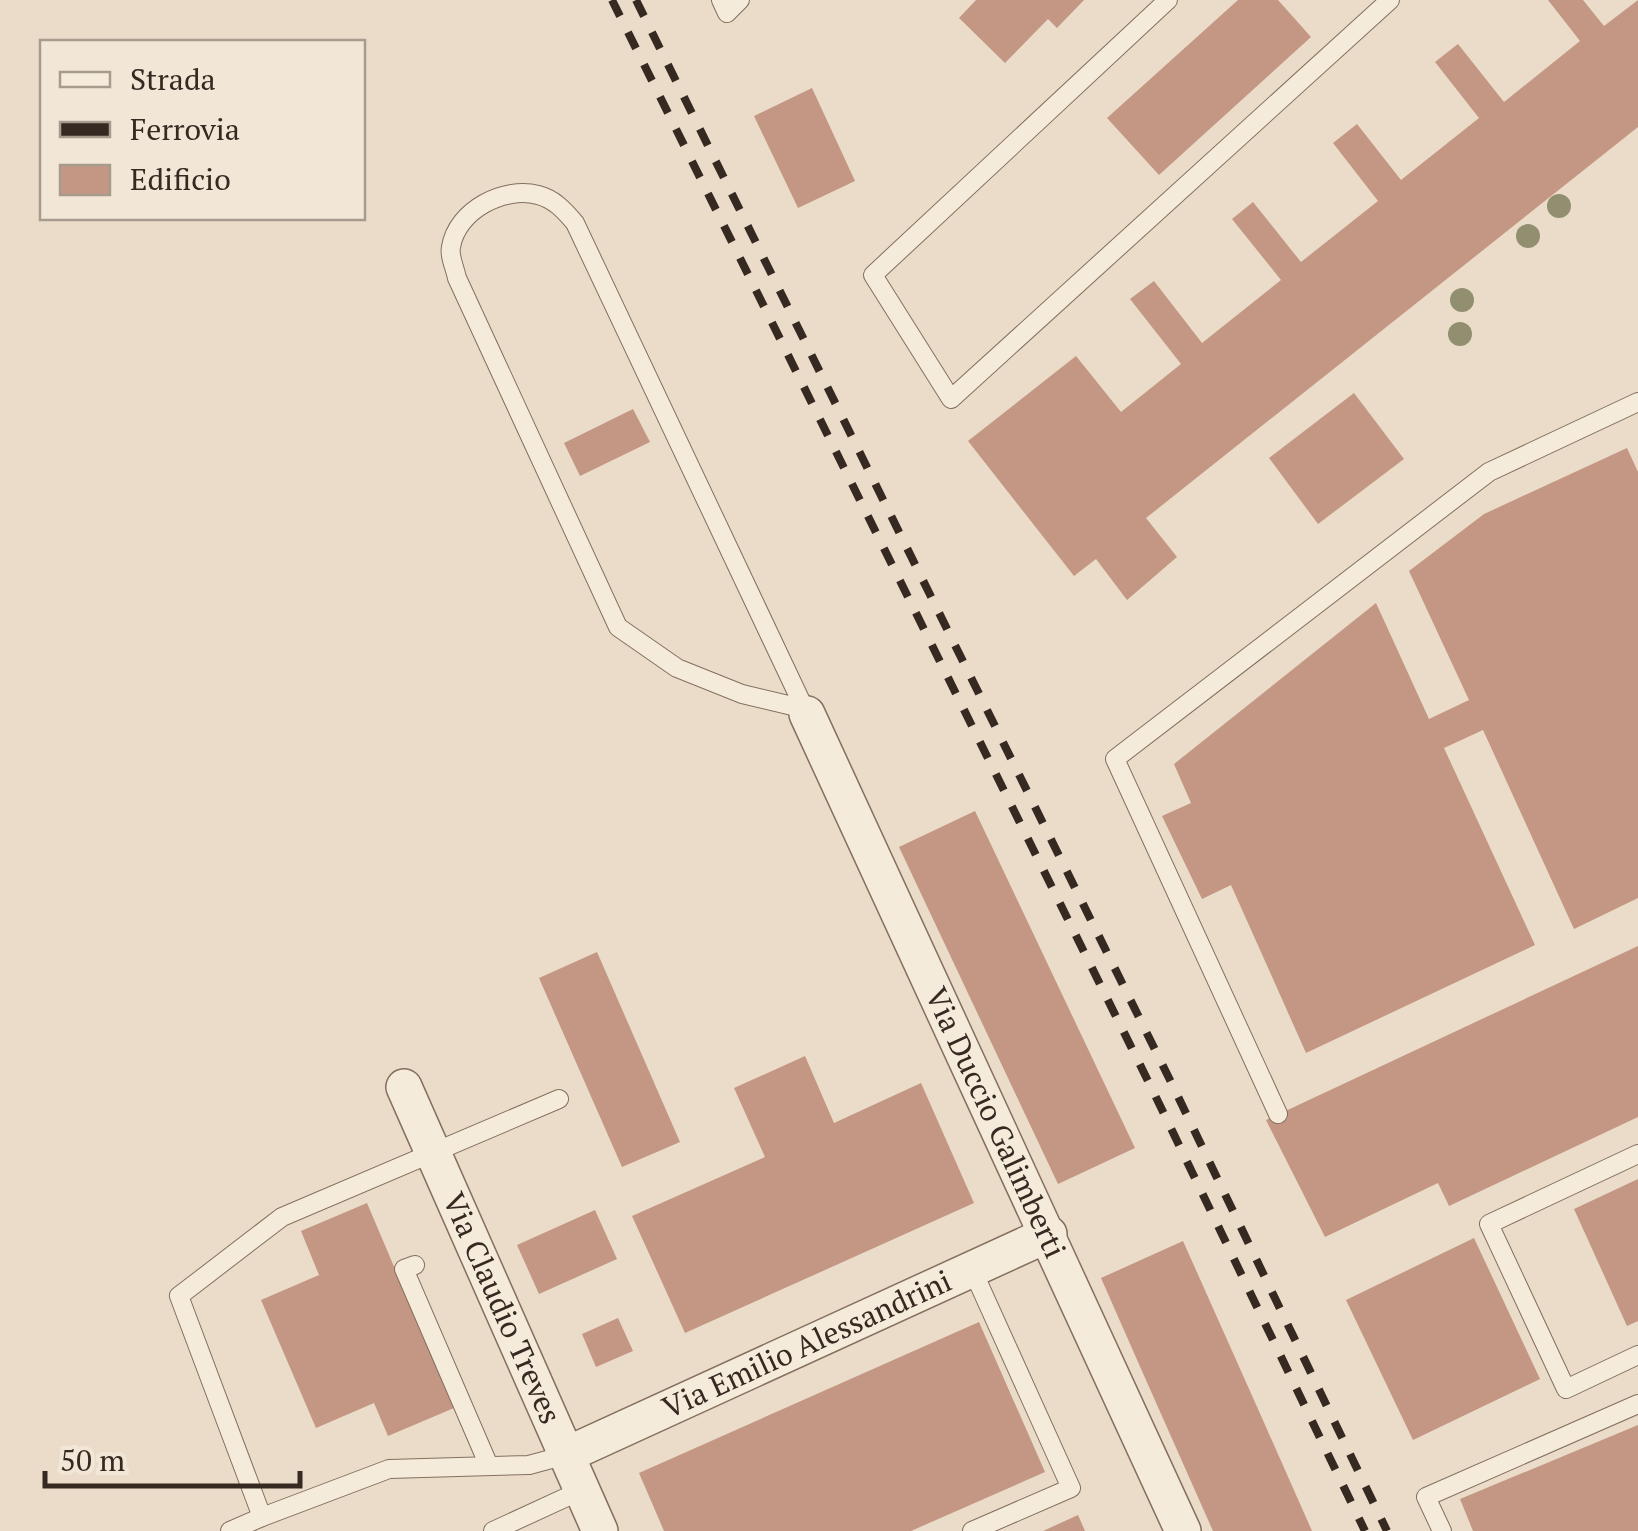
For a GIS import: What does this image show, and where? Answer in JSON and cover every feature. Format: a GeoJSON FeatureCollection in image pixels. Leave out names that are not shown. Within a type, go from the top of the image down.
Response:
{"type":"FeatureCollection","features":[{"type":"Feature","properties":{"kind":"street","name":"Via Duccio Galimberti"},"geometry":{"type":"LineString","coordinates":[[806,711],[1184,1531]]}},
{"type":"Feature","properties":{"kind":"street","name":"Via Claudio Treves"},"geometry":{"type":"LineString","coordinates":[[404,1086],[600,1531]]}},
{"type":"Feature","properties":{"kind":"street","name":"Via Emilio Alessandrini"},"geometry":{"type":"LineString","coordinates":[[566,1455],[1048,1234]]}},
{"type":"Feature","properties":{"kind":"lane"},"geometry":{"type":"LineString","coordinates":[[721,0],[728,13],[740,0]]}},
{"type":"Feature","properties":{"kind":"lane"},"geometry":{"type":"LineString","coordinates":[[1168,0],[873,275],[951,399],[1390,0]]}},
{"type":"Feature","properties":{"kind":"lane"},"geometry":{"type":"LineString","coordinates":[[519,192],[538,194],[556,202],[575,222],[806,711],[742,694],[692,675],[646,650],[618,627],[457,278],[450,249],[466,217],[483,204],[519,192]]}},
{"type":"Feature","properties":{"kind":"lane"},"geometry":{"type":"LineString","coordinates":[[1278,1114],[1115,759],[1488,472],[1638,402]]}},
{"type":"Feature","properties":{"kind":"lane"},"geometry":{"type":"LineString","coordinates":[[262,1517],[179,1296],[282,1217],[559,1099]]}},
{"type":"Feature","properties":{"kind":"lane"},"geometry":{"type":"LineString","coordinates":[[1638,1154],[1489,1224],[1566,1389],[1638,1355]]}},
{"type":"Feature","properties":{"kind":"lane"},"geometry":{"type":"LineString","coordinates":[[414,1265],[404,1269],[489,1466]]}},
{"type":"Feature","properties":{"kind":"lane"},"geometry":{"type":"LineString","coordinates":[[972,1269],[1072,1488],[972,1531]]}},
{"type":"Feature","properties":{"kind":"lane"},"geometry":{"type":"LineString","coordinates":[[1442,1531],[1426,1497],[1638,1404]]}},
{"type":"Feature","properties":{"kind":"lane"},"geometry":{"type":"LineString","coordinates":[[230,1531],[388,1469],[529,1464],[566,1455]]}},
{"type":"Feature","properties":{"kind":"lane"},"geometry":{"type":"LineString","coordinates":[[493,1531],[582,1490]]}},
{"type":"Feature","properties":{"kind":"building"},"geometry":{"type":"Polygon","coordinates":[[[976,0],[1084,0],[1057,28],[1048,19],[1005,63],[959,18],[976,0]]]}},
{"type":"Feature","properties":{"kind":"building"},"geometry":{"type":"Polygon","coordinates":[[[1238,0],[1278,0],[1311,37],[1159,175],[1107,118],[1238,0]]]}},
{"type":"Feature","properties":{"kind":"building"},"geometry":{"type":"Polygon","coordinates":[[[1548,0],[1583,0],[1604,26],[1638,0],[1638,127],[1146,518],[1177,557],[1127,600],[1096,559],[1074,576],[968,441],[1076,356],[1121,412],[1181,364],[1130,299],[1154,281],[1202,343],[1281,280],[1232,219],[1253,202],[1301,262],[1378,201],[1333,143],[1357,124],[1401,180],[1479,118],[1435,62],[1458,44],[1504,102],[1580,41],[1548,0]]]}},
{"type":"Feature","properties":{"kind":"building"},"geometry":{"type":"Polygon","coordinates":[[[812,88],[855,181],[798,208],[754,116],[812,88]]]}},
{"type":"Feature","properties":{"kind":"building"},"geometry":{"type":"Polygon","coordinates":[[[1354,393],[1404,459],[1318,524],[1269,458],[1354,393]]]}},
{"type":"Feature","properties":{"kind":"building"},"geometry":{"type":"Polygon","coordinates":[[[633,409],[650,442],[580,476],[564,443],[633,409]]]}},
{"type":"Feature","properties":{"kind":"building"},"geometry":{"type":"Polygon","coordinates":[[[1627,448],[1638,472],[1638,898],[1574,929],[1483,730],[1444,748],[1535,945],[1306,1053],[1231,885],[1202,899],[1162,816],[1191,803],[1174,764],[1376,603],[1429,719],[1469,700],[1409,571],[1484,514],[1627,448]]]}},
{"type":"Feature","properties":{"kind":"building"},"geometry":{"type":"Polygon","coordinates":[[[975,811],[1135,1148],[1058,1184],[899,847],[975,811]]]}},
{"type":"Feature","properties":{"kind":"building"},"geometry":{"type":"Polygon","coordinates":[[[1638,946],[1638,1117],[1449,1206],[1438,1183],[1325,1237],[1266,1120],[1638,946]]]}},
{"type":"Feature","properties":{"kind":"building"},"geometry":{"type":"Polygon","coordinates":[[[597,952],[680,1142],[622,1167],[539,978],[597,952]]]}},
{"type":"Feature","properties":{"kind":"building"},"geometry":{"type":"Polygon","coordinates":[[[805,1056],[834,1123],[921,1083],[974,1203],[685,1333],[632,1216],[765,1157],[734,1088],[805,1056]]]}},
{"type":"Feature","properties":{"kind":"building"},"geometry":{"type":"Polygon","coordinates":[[[1638,1179],[1638,1321],[1627,1326],[1574,1209],[1638,1179]]]}},
{"type":"Feature","properties":{"kind":"building"},"geometry":{"type":"Polygon","coordinates":[[[367,1203],[454,1408],[388,1436],[374,1403],[316,1428],[261,1300],[319,1275],[301,1231],[367,1203]]]}},
{"type":"Feature","properties":{"kind":"building"},"geometry":{"type":"Polygon","coordinates":[[[595,1210],[617,1259],[539,1294],[517,1245],[595,1210]]]}},
{"type":"Feature","properties":{"kind":"building"},"geometry":{"type":"Polygon","coordinates":[[[1474,1238],[1540,1379],[1413,1440],[1346,1300],[1474,1238]]]}},
{"type":"Feature","properties":{"kind":"building"},"geometry":{"type":"Polygon","coordinates":[[[1183,1241],[1312,1531],[1213,1531],[1101,1278],[1183,1241]]]}},
{"type":"Feature","properties":{"kind":"building"},"geometry":{"type":"Polygon","coordinates":[[[618,1318],[633,1351],[596,1367],[582,1334],[618,1318]]]}},
{"type":"Feature","properties":{"kind":"building"},"geometry":{"type":"Polygon","coordinates":[[[979,1322],[1045,1472],[911,1531],[664,1531],[639,1473],[979,1322]]]}},
{"type":"Feature","properties":{"kind":"building"},"geometry":{"type":"Polygon","coordinates":[[[1638,1425],[1638,1531],[1473,1531],[1460,1499],[1638,1425]]]}},
{"type":"Feature","properties":{"kind":"building"},"geometry":{"type":"Polygon","coordinates":[[[1078,1515],[1085,1531],[1043,1531],[1078,1515]]]}},
{"type":"Feature","properties":{"kind":"railway"},"geometry":{"type":"LineString","coordinates":[[612,0],[1152,1089],[1365,1531]]}},
{"type":"Feature","properties":{"kind":"railway"},"geometry":{"type":"LineString","coordinates":[[636,0],[1170,1080],[1387,1531]]}}]}
